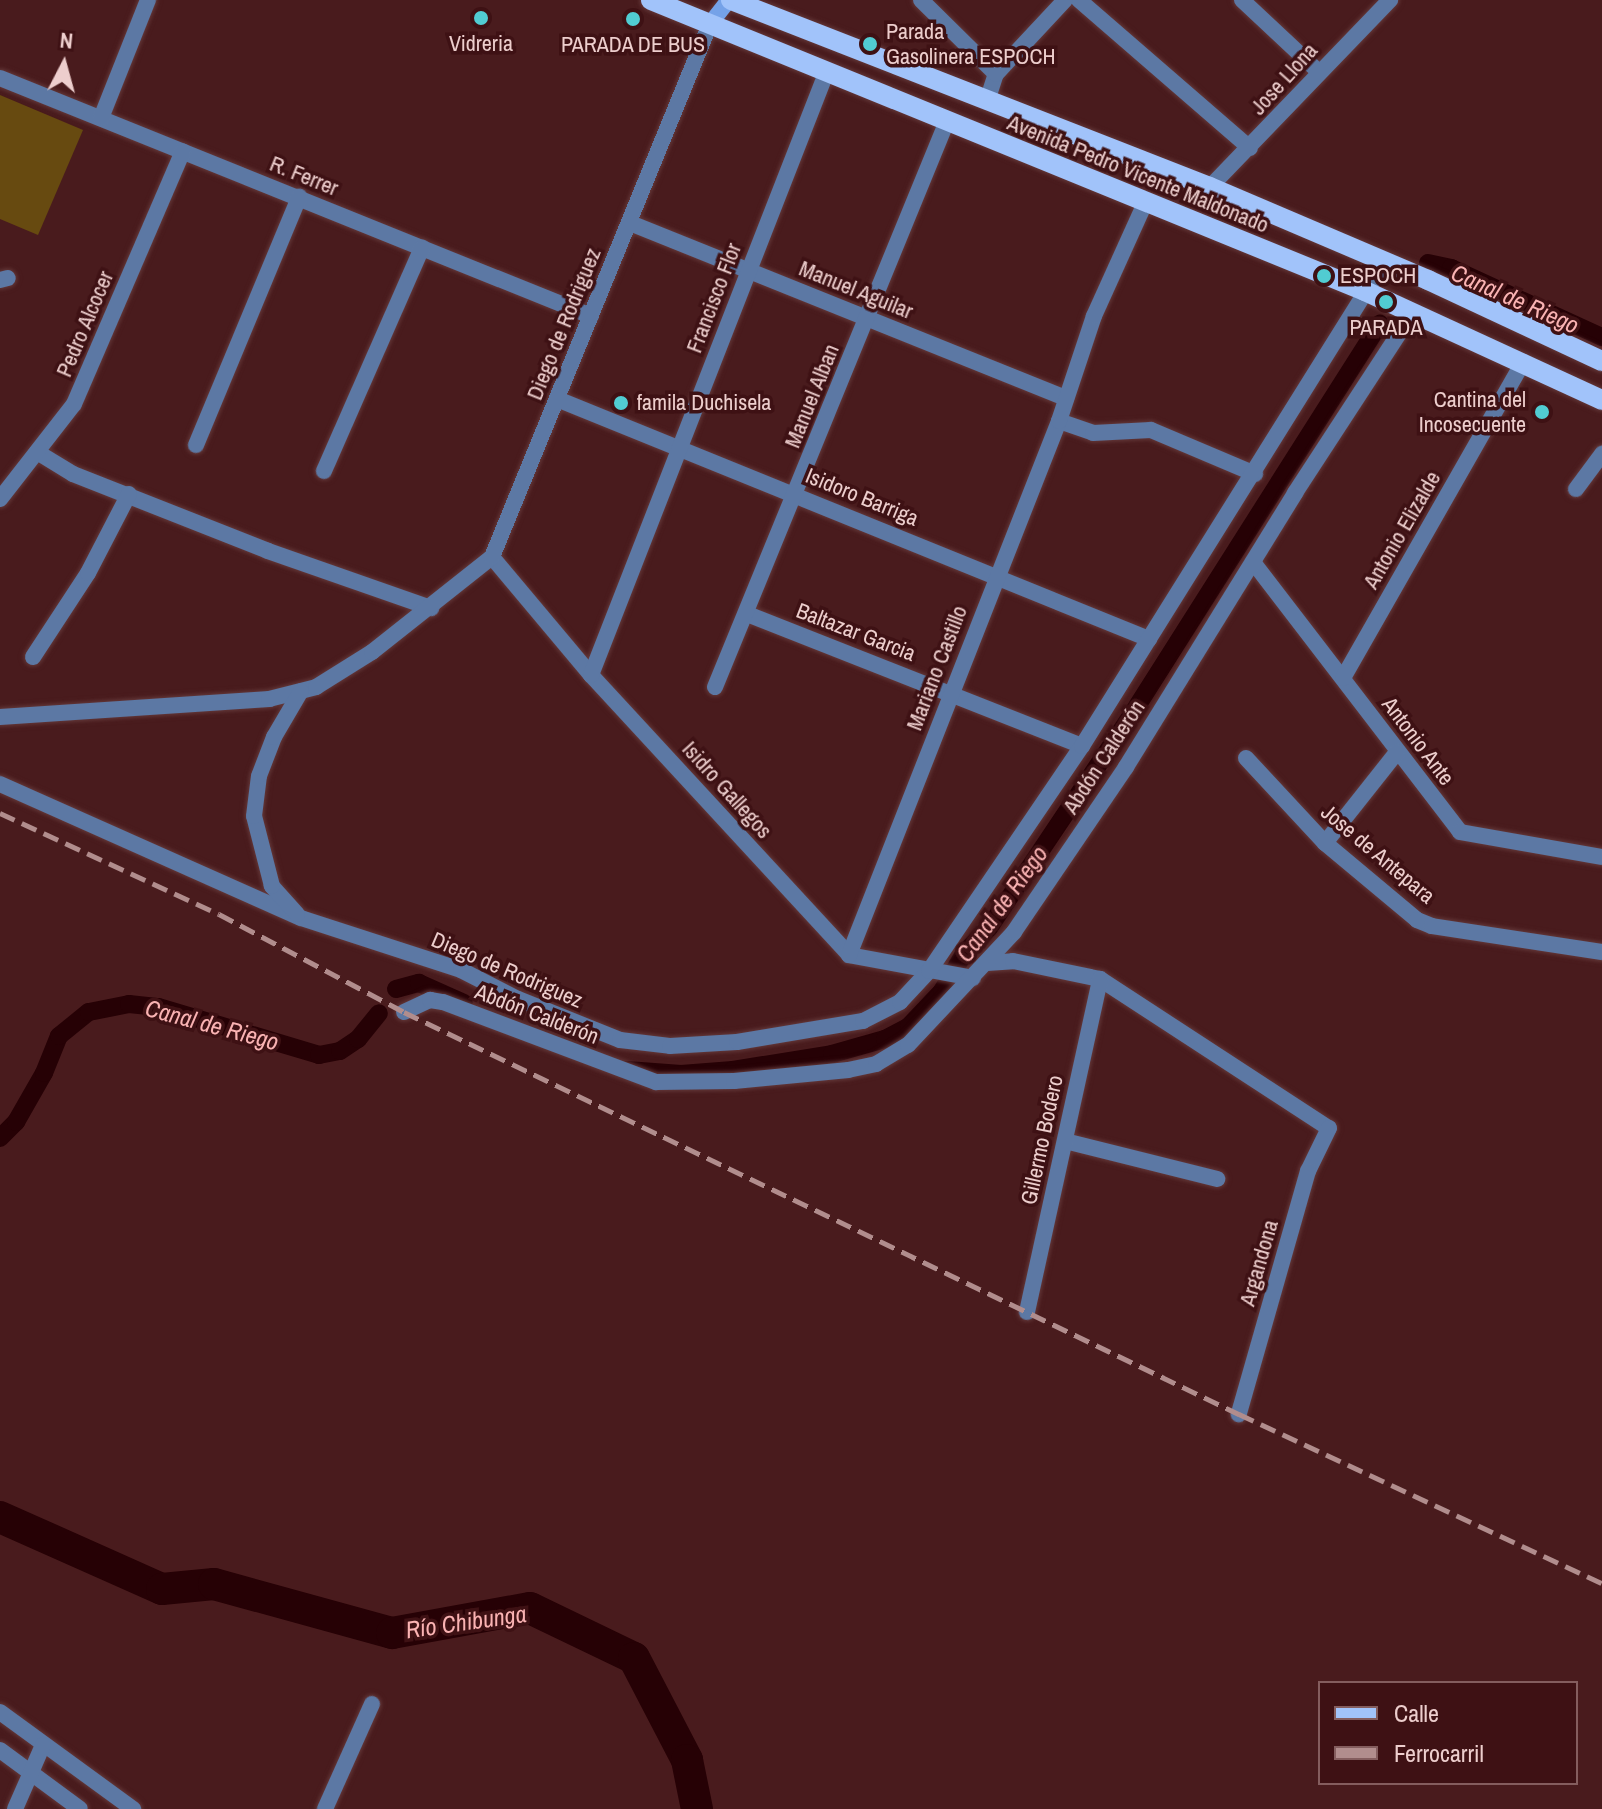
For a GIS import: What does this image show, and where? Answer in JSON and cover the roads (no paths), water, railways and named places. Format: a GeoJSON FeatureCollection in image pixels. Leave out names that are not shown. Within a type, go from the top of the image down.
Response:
{"type":"FeatureCollection","features":[{"type":"Feature","properties":{"kind":"main road"},"geometry":{"type":"LineString","coordinates":[[710,24],[730,0]]}},
{"type":"Feature","properties":{"kind":"main road","name":"Avenida Pedro Vicente Maldonado"},"geometry":{"type":"LineString","coordinates":[[730,0],[1210,187],[1385,261],[1602,361]]}},
{"type":"Feature","properties":{"kind":"main road","name":"Avenida Pedro Vicente Maldonado"},"geometry":{"type":"LineString","coordinates":[[664,2],[710,24],[1365,291],[1602,400]]}},
{"type":"Feature","properties":{"kind":"street"},"geometry":{"type":"LineString","coordinates":[[101,118],[148,0]]}},
{"type":"Feature","properties":{"kind":"street"},"geometry":{"type":"LineString","coordinates":[[921,0],[996,74]]}},
{"type":"Feature","properties":{"kind":"street"},"geometry":{"type":"LineString","coordinates":[[988,98],[996,74],[1065,0]]}},
{"type":"Feature","properties":{"kind":"street"},"geometry":{"type":"LineString","coordinates":[[1079,0],[1250,148]]}},
{"type":"Feature","properties":{"kind":"street"},"geometry":{"type":"LineString","coordinates":[[1242,0],[1319,72]]}},
{"type":"Feature","properties":{"kind":"street","name":"Jose Llona"},"geometry":{"type":"LineString","coordinates":[[1210,187],[1390,0]]}},
{"type":"Feature","properties":{"kind":"street","name":"Diego de Rodriguez"},"geometry":{"type":"LineString","coordinates":[[0,717],[269,699],[316,687],[361,659],[431,608],[492,557],[710,24]]}},
{"type":"Feature","properties":{"kind":"street","name":"Francisco Flor"},"geometry":{"type":"LineString","coordinates":[[591,675],[827,71]]}},
{"type":"Feature","properties":{"kind":"street","name":"R. Ferrer"},"geometry":{"type":"LineString","coordinates":[[0,78],[591,316]]}},
{"type":"Feature","properties":{"kind":"street","name":"Manuel Alban"},"geometry":{"type":"LineString","coordinates":[[715,687],[947,121]]}},
{"type":"Feature","properties":{"kind":"street","name":"Pedro Alcocer"},"geometry":{"type":"LineString","coordinates":[[0,499],[74,404],[183,151]]}},
{"type":"Feature","properties":{"kind":"street"},"geometry":{"type":"LineString","coordinates":[[196,445],[299,197]]}},
{"type":"Feature","properties":{"kind":"street","name":"Mariano Castillo"},"geometry":{"type":"LineString","coordinates":[[849,955],[995,575],[1059,421],[1094,316],[1145,203]]}},
{"type":"Feature","properties":{"kind":"street","name":"Manuel Aguilar"},"geometry":{"type":"LineString","coordinates":[[630,223],[1066,398]]}},
{"type":"Feature","properties":{"kind":"street"},"geometry":{"type":"LineString","coordinates":[[324,471],[422,248]]}},
{"type":"Feature","properties":{"kind":"street","name":"Diego de Rodriguez"},"geometry":{"type":"LineString","coordinates":[[301,691],[274,737],[259,776],[254,816],[272,886],[301,918],[461,970],[518,999],[620,1040],[670,1046],[737,1042],[863,1021],[900,1002],[933,971],[1082,746],[1255,474],[1385,261]]}},
{"type":"Feature","properties":{"kind":"street","name":"Abdón Calderón"},"geometry":{"type":"LineString","coordinates":[[404,1012],[430,1000],[443,1002],[656,1082],[734,1081],[848,1070],[876,1064],[908,1045],[1014,932],[1126,767],[1413,312]]}},
{"type":"Feature","properties":{"kind":"street","name":"Antonio Elizalde"},"geometry":{"type":"LineString","coordinates":[[1343,678],[1523,362]]}},
{"type":"Feature","properties":{"kind":"street","name":"Isidoro Barriga"},"geometry":{"type":"LineString","coordinates":[[557,399],[796,493],[1149,639]]}},
{"type":"Feature","properties":{"kind":"street"},"geometry":{"type":"LineString","coordinates":[[1059,421],[1093,433],[1151,430],[1255,474]]}},
{"type":"Feature","properties":{"kind":"street"},"geometry":{"type":"LineString","coordinates":[[37,452],[73,474],[268,551],[431,608]]}},
{"type":"Feature","properties":{"kind":"street"},"geometry":{"type":"LineString","coordinates":[[1576,489],[1602,454]]}},
{"type":"Feature","properties":{"kind":"street"},"geometry":{"type":"LineString","coordinates":[[33,657],[88,573],[129,494]]}},
{"type":"Feature","properties":{"kind":"street","name":"Isidro Gallegos"},"geometry":{"type":"LineString","coordinates":[[492,557],[591,675],[849,955]]}},
{"type":"Feature","properties":{"kind":"street","name":"Antonio Ante"},"geometry":{"type":"LineString","coordinates":[[1253,562],[1460,832],[1602,857]]}},
{"type":"Feature","properties":{"kind":"street","name":"Baltazar Garcia"},"geometry":{"type":"LineString","coordinates":[[747,614],[1082,746]]}},
{"type":"Feature","properties":{"kind":"street"},"geometry":{"type":"LineString","coordinates":[[1325,843],[1397,752]]}},
{"type":"Feature","properties":{"kind":"street","name":"Jose de Antepara"},"geometry":{"type":"LineString","coordinates":[[1246,758],[1325,843],[1417,920],[1432,926],[1602,952]]}},
{"type":"Feature","properties":{"kind":"street"},"geometry":{"type":"LineString","coordinates":[[0,784],[301,918]]}},
{"type":"Feature","properties":{"kind":"street"},"geometry":{"type":"LineString","coordinates":[[849,955],[970,977]]}},
{"type":"Feature","properties":{"kind":"street"},"geometry":{"type":"LineString","coordinates":[[987,963],[1013,961],[1100,979]]}},
{"type":"Feature","properties":{"kind":"street","name":"Argandona"},"geometry":{"type":"LineString","coordinates":[[1100,979],[1329,1128],[1308,1171],[1239,1414]]}},
{"type":"Feature","properties":{"kind":"street","name":"Gillermo Bodero"},"geometry":{"type":"LineString","coordinates":[[1027,1312],[1100,979]]}},
{"type":"Feature","properties":{"kind":"street"},"geometry":{"type":"LineString","coordinates":[[1065,1141],[1217,1179]]}},
{"type":"Feature","properties":{"kind":"street"},"geometry":{"type":"LineString","coordinates":[[325,1809],[372,1704]]}},
{"type":"Feature","properties":{"kind":"street"},"geometry":{"type":"LineString","coordinates":[[0,1712],[133,1809]]}},
{"type":"Feature","properties":{"kind":"street"},"geometry":{"type":"LineString","coordinates":[[15,1809],[43,1745]]}},
{"type":"Feature","properties":{"kind":"street"},"geometry":{"type":"LineString","coordinates":[[0,1750],[80,1809]]}},
{"type":"Feature","properties":{"kind":"waterway","name":"Canal de Riego"},"geometry":{"type":"LineString","coordinates":[[1428,263],[1451,268],[1602,337]]}},
{"type":"Feature","properties":{"kind":"waterway","name":"Canal de Riego"},"geometry":{"type":"LineString","coordinates":[[627,1070],[681,1074],[733,1070],[832,1054],[885,1039],[909,1026],[942,991],[965,952],[989,928],[1127,722],[1380,323]]}},
{"type":"Feature","properties":{"kind":"waterway","name":"Canal de Riego"},"geometry":{"type":"LineString","coordinates":[[396,989],[419,983],[464,1003]]}},
{"type":"Feature","properties":{"kind":"waterway","name":"Canal de Riego"},"geometry":{"type":"LineString","coordinates":[[0,1138],[16,1122],[44,1073],[59,1036],[89,1012],[129,1004],[159,1007],[319,1055],[340,1051],[358,1039],[379,1013]]}},
{"type":"Feature","properties":{"kind":"waterway","name":"Río Chibunga"},"geometry":{"type":"LineString","coordinates":[[0,1517],[162,1589],[214,1584],[392,1633],[530,1608],[634,1658],[687,1760],[697,1809]]}},
{"type":"Feature","properties":{"kind":"railway"},"geometry":{"type":"LineString","coordinates":[[0,813],[219,914],[404,1012],[1239,1414],[1602,1583]]}},
{"type":"Feature","properties":{"kind":"place","name":"Vidreria"},"geometry":{"type":"Point","coordinates":[481,18]}},
{"type":"Feature","properties":{"kind":"place","name":"PARADA DE BUS"},"geometry":{"type":"Point","coordinates":[633,19]}},
{"type":"Feature","properties":{"kind":"place","name":"Parada Gasolinera ESPOCH"},"geometry":{"type":"Point","coordinates":[870,44]}},
{"type":"Feature","properties":{"kind":"place","name":"ESPOCH"},"geometry":{"type":"Point","coordinates":[1324,276]}},
{"type":"Feature","properties":{"kind":"place","name":"PARADA"},"geometry":{"type":"Point","coordinates":[1386,302]}},
{"type":"Feature","properties":{"kind":"place","name":"famila Duchisela"},"geometry":{"type":"Point","coordinates":[621,403]}},
{"type":"Feature","properties":{"kind":"place","name":"Cantina del Incosecuente"},"geometry":{"type":"Point","coordinates":[1542,412]}}]}
